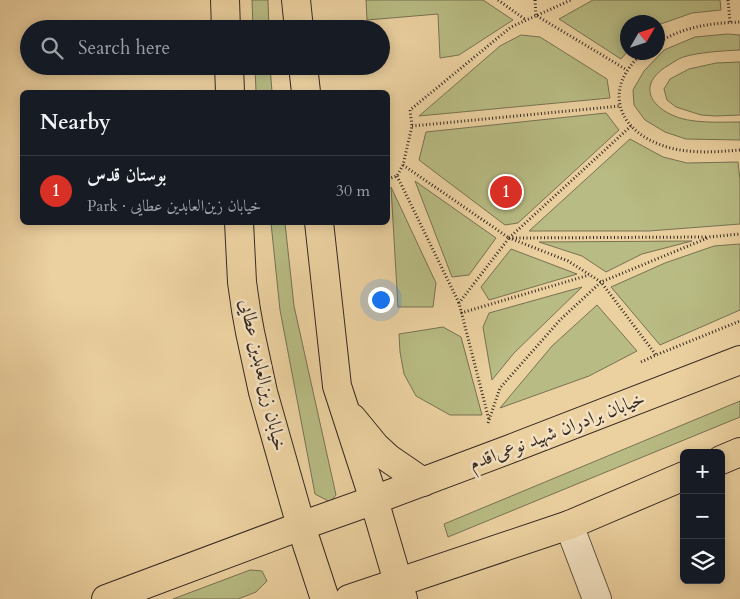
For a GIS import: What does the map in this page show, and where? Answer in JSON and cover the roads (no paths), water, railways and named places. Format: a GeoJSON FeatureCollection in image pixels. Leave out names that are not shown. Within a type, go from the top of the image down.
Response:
{"type":"FeatureCollection","features":[{"type":"Feature","properties":{"kind":"main road"},"geometry":{"type":"LineString","coordinates":[[225,0],[226,20]]}},
{"type":"Feature","properties":{"kind":"main road"},"geometry":{"type":"LineString","coordinates":[[296,0],[298,20]]}},
{"type":"Feature","properties":{"kind":"main road"},"geometry":{"type":"LineString","coordinates":[[229,75],[230,90]]}},
{"type":"Feature","properties":{"kind":"main road"},"geometry":{"type":"LineString","coordinates":[[304,75],[306,90]]}},
{"type":"Feature","properties":{"kind":"main road","name":"خیابان زین‌العابدین عطایی"},"geometry":{"type":"LineString","coordinates":[[238,225],[242,282],[250,332],[263,392],[301,526],[325,599]]}},
{"type":"Feature","properties":{"kind":"main road"},"geometry":{"type":"LineString","coordinates":[[319,225],[336,386],[374,500],[401,591]]}},
{"type":"Feature","properties":{"kind":"main road","name":"خیابان برادران شهید نوعی‌اقدم"},"geometry":{"type":"LineString","coordinates":[[106,599],[423,482],[740,360]]}},
{"type":"Feature","properties":{"kind":"main road"},"geometry":{"type":"LineString","coordinates":[[341,400],[352,419],[375,446],[388,458],[423,482]]}},
{"type":"Feature","properties":{"kind":"main road"},"geometry":{"type":"LineString","coordinates":[[725,458],[740,452]]}},
{"type":"Feature","properties":{"kind":"main road"},"geometry":{"type":"LineString","coordinates":[[349,599],[401,591],[569,525],[680,478]]}},
{"type":"Feature","properties":{"kind":"street"},"geometry":{"type":"LineString","coordinates":[[569,525],[597,599]]}},
{"type":"Feature","properties":{"kind":"place","name":"بوستان قدس"},"geometry":{"type":"Point","coordinates":[506,192]}}]}
